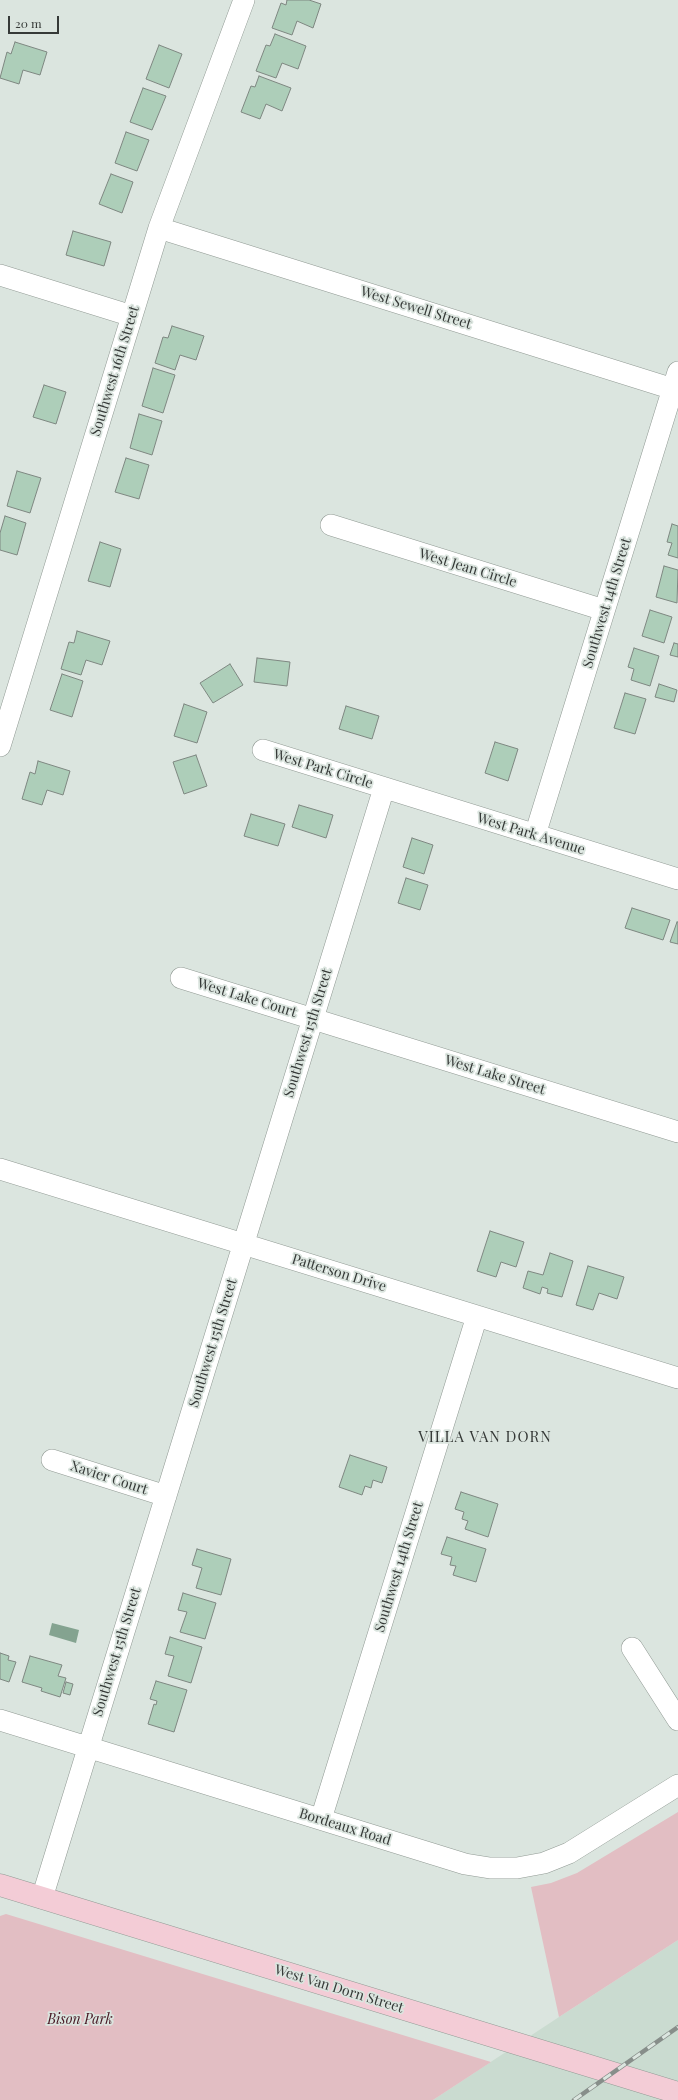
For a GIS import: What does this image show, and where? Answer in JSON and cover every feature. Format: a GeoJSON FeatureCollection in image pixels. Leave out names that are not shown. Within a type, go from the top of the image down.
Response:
{"type":"FeatureCollection","features":[{"type":"Feature","properties":{"kind":"main road","name":"West Van Dorn Street"},"geometry":{"type":"LineString","coordinates":[[0,1885],[678,2093]]}},
{"type":"Feature","properties":{"kind":"street","name":"Southwest 16th Street"},"geometry":{"type":"LineString","coordinates":[[0,746],[159,228],[244,0]]}},
{"type":"Feature","properties":{"kind":"street","name":"West Sewell Street"},"geometry":{"type":"LineString","coordinates":[[159,228],[675,380]]}},
{"type":"Feature","properties":{"kind":"street"},"geometry":{"type":"LineString","coordinates":[[0,275],[132,316]]}},
{"type":"Feature","properties":{"kind":"street","name":"Southwest 14th Street"},"geometry":{"type":"LineString","coordinates":[[535,835],[675,380]]}},
{"type":"Feature","properties":{"kind":"street","name":"West Jean Circle"},"geometry":{"type":"LineString","coordinates":[[331,525],[604,610]]}},
{"type":"Feature","properties":{"kind":"street","name":"West Park Circle"},"geometry":{"type":"LineString","coordinates":[[263,750],[384,788]]}},
{"type":"Feature","properties":{"kind":"street","name":"West Park Avenue"},"geometry":{"type":"LineString","coordinates":[[384,788],[678,879]]}},
{"type":"Feature","properties":{"kind":"street","name":"Southwest 15th Street"},"geometry":{"type":"LineString","coordinates":[[42,1898],[384,788]]}},
{"type":"Feature","properties":{"kind":"street","name":"West Lake Court"},"geometry":{"type":"LineString","coordinates":[[181,978],[313,1019]]}},
{"type":"Feature","properties":{"kind":"street","name":"West Lake Street"},"geometry":{"type":"LineString","coordinates":[[313,1019],[678,1132]]}},
{"type":"Feature","properties":{"kind":"street","name":"Patterson Drive"},"geometry":{"type":"LineString","coordinates":[[0,1169],[678,1378]]}},
{"type":"Feature","properties":{"kind":"street","name":"Southwest 14th Street"},"geometry":{"type":"LineString","coordinates":[[321,1819],[477,1316]]}},
{"type":"Feature","properties":{"kind":"street","name":"Xavier Court"},"geometry":{"type":"LineString","coordinates":[[52,1460],[166,1496]]}},
{"type":"Feature","properties":{"kind":"street"},"geometry":{"type":"LineString","coordinates":[[632,1648],[678,1720]]}},
{"type":"Feature","properties":{"kind":"street","name":"Bordeaux Road"},"geometry":{"type":"LineString","coordinates":[[0,1720],[465,1864],[490,1868],[517,1868],[544,1862],[569,1854],[678,1785]]}},
{"type":"Feature","properties":{"kind":"shaded area"},"geometry":{"type":"Polygon","coordinates":[[[52,1623],[79,1630],[76,1643],[49,1635],[52,1623]]]}},
{"type":"Feature","properties":{"kind":"shaded area"},"geometry":{"type":"Polygon","coordinates":[[[678,1940],[678,2100],[433,2100],[559,2017],[678,1940]]]}},
{"type":"Feature","properties":{"kind":"green space"},"geometry":{"type":"Polygon","coordinates":[[[678,1812],[678,1940],[559,2017],[531,1887],[551,1883],[577,1873],[678,1812]]]}},
{"type":"Feature","properties":{"kind":"green space","name":"Bison Park"},"geometry":{"type":"Polygon","coordinates":[[[6,1914],[491,2062],[433,2100],[0,2100],[0,1916],[6,1914]]]}},
{"type":"Feature","properties":{"kind":"building"},"geometry":{"type":"Polygon","coordinates":[[[287,0],[309,0],[321,4],[313,28],[297,21],[292,35],[272,28],[281,3],[286,5],[287,0]]]}},
{"type":"Feature","properties":{"kind":"building"},"geometry":{"type":"Polygon","coordinates":[[[275,34],[306,46],[298,69],[282,63],[276,78],[256,71],[266,45],[270,46],[275,34]]]}},
{"type":"Feature","properties":{"kind":"building"},"geometry":{"type":"Polygon","coordinates":[[[15,42],[47,52],[40,75],[23,70],[19,84],[0,78],[7,52],[11,54],[15,42]]]}},
{"type":"Feature","properties":{"kind":"building"},"geometry":{"type":"Polygon","coordinates":[[[159,45],[182,54],[169,88],[146,79],[159,45]]]}},
{"type":"Feature","properties":{"kind":"building"},"geometry":{"type":"Polygon","coordinates":[[[259,76],[291,88],[282,111],[266,104],[260,119],[241,112],[251,86],[255,87],[259,76]]]}},
{"type":"Feature","properties":{"kind":"building"},"geometry":{"type":"Polygon","coordinates":[[[143,88],[166,96],[152,130],[130,122],[143,88]]]}},
{"type":"Feature","properties":{"kind":"building"},"geometry":{"type":"Polygon","coordinates":[[[126,132],[149,140],[137,171],[115,163],[126,132]]]}},
{"type":"Feature","properties":{"kind":"building"},"geometry":{"type":"Polygon","coordinates":[[[111,174],[133,182],[122,213],[99,204],[111,174]]]}},
{"type":"Feature","properties":{"kind":"building"},"geometry":{"type":"Polygon","coordinates":[[[73,231],[111,242],[104,266],[66,255],[73,231]]]}},
{"type":"Feature","properties":{"kind":"building"},"geometry":{"type":"Polygon","coordinates":[[[172,326],[204,336],[196,360],[180,355],[175,370],[155,363],[163,337],[168,338],[172,326]]]}},
{"type":"Feature","properties":{"kind":"building"},"geometry":{"type":"Polygon","coordinates":[[[153,368],[175,375],[163,413],[142,406],[153,368]]]}},
{"type":"Feature","properties":{"kind":"building"},"geometry":{"type":"Polygon","coordinates":[[[44,385],[66,392],[56,424],[33,417],[44,385]]]}},
{"type":"Feature","properties":{"kind":"building"},"geometry":{"type":"Polygon","coordinates":[[[139,414],[162,421],[152,455],[130,448],[139,414]]]}},
{"type":"Feature","properties":{"kind":"building"},"geometry":{"type":"Polygon","coordinates":[[[126,458],[149,465],[139,499],[115,492],[126,458]]]}},
{"type":"Feature","properties":{"kind":"building"},"geometry":{"type":"Polygon","coordinates":[[[17,471],[41,478],[30,513],[7,506],[17,471]]]}},
{"type":"Feature","properties":{"kind":"building"},"geometry":{"type":"Polygon","coordinates":[[[5,516],[26,523],[17,555],[0,550],[0,533],[5,516]]]}},
{"type":"Feature","properties":{"kind":"building"},"geometry":{"type":"Polygon","coordinates":[[[672,524],[678,526],[678,558],[668,555],[672,543],[667,542],[672,524]]]}},
{"type":"Feature","properties":{"kind":"building"},"geometry":{"type":"Polygon","coordinates":[[[100,542],[121,549],[110,587],[88,581],[100,542]]]}},
{"type":"Feature","properties":{"kind":"building"},"geometry":{"type":"Polygon","coordinates":[[[664,566],[678,570],[677,603],[656,597],[664,566]]]}},
{"type":"Feature","properties":{"kind":"building"},"geometry":{"type":"Polygon","coordinates":[[[650,610],[672,617],[664,643],[642,636],[650,610]]]}},
{"type":"Feature","properties":{"kind":"building"},"geometry":{"type":"Polygon","coordinates":[[[77,631],[110,641],[102,665],[86,660],[81,675],[61,669],[69,642],[74,643],[77,631]]]}},
{"type":"Feature","properties":{"kind":"building"},"geometry":{"type":"Polygon","coordinates":[[[674,643],[678,644],[678,657],[670,655],[674,643]]]}},
{"type":"Feature","properties":{"kind":"building"},"geometry":{"type":"Polygon","coordinates":[[[634,648],[659,656],[650,686],[631,680],[634,669],[628,667],[634,648]]]}},
{"type":"Feature","properties":{"kind":"building"},"geometry":{"type":"Polygon","coordinates":[[[257,658],[290,662],[287,686],[254,682],[257,658]]]}},
{"type":"Feature","properties":{"kind":"building"},"geometry":{"type":"Polygon","coordinates":[[[230,664],[243,685],[213,703],[200,683],[230,664]]]}},
{"type":"Feature","properties":{"kind":"building"},"geometry":{"type":"Polygon","coordinates":[[[62,674],[83,681],[72,717],[50,710],[62,674]]]}},
{"type":"Feature","properties":{"kind":"building"},"geometry":{"type":"Polygon","coordinates":[[[659,684],[677,690],[674,702],[655,697],[659,684]]]}},
{"type":"Feature","properties":{"kind":"building"},"geometry":{"type":"Polygon","coordinates":[[[625,693],[646,699],[635,734],[614,728],[625,693]]]}},
{"type":"Feature","properties":{"kind":"building"},"geometry":{"type":"Polygon","coordinates":[[[184,704],[207,712],[197,743],[174,736],[184,704]]]}},
{"type":"Feature","properties":{"kind":"building"},"geometry":{"type":"Polygon","coordinates":[[[346,706],[379,716],[372,739],[339,729],[346,706]]]}},
{"type":"Feature","properties":{"kind":"building"},"geometry":{"type":"Polygon","coordinates":[[[495,742],[518,749],[508,781],[485,773],[495,742]]]}},
{"type":"Feature","properties":{"kind":"building"},"geometry":{"type":"Polygon","coordinates":[[[196,755],[207,786],[184,794],[173,762],[196,755]]]}},
{"type":"Feature","properties":{"kind":"building"},"geometry":{"type":"Polygon","coordinates":[[[38,761],[70,771],[63,795],[47,790],[42,805],[22,799],[30,772],[35,774],[38,761]]]}},
{"type":"Feature","properties":{"kind":"building"},"geometry":{"type":"Polygon","coordinates":[[[299,805],[333,815],[326,838],[292,827],[299,805]]]}},
{"type":"Feature","properties":{"kind":"building"},"geometry":{"type":"Polygon","coordinates":[[[251,814],[285,824],[278,846],[244,836],[251,814]]]}},
{"type":"Feature","properties":{"kind":"building"},"geometry":{"type":"Polygon","coordinates":[[[412,838],[433,845],[424,874],[403,867],[412,838]]]}},
{"type":"Feature","properties":{"kind":"building"},"geometry":{"type":"Polygon","coordinates":[[[406,878],[428,885],[420,910],[398,903],[406,878]]]}},
{"type":"Feature","properties":{"kind":"building"},"geometry":{"type":"Polygon","coordinates":[[[632,908],[670,920],[663,940],[625,928],[632,908]]]}},
{"type":"Feature","properties":{"kind":"building"},"geometry":{"type":"Polygon","coordinates":[[[678,922],[678,944],[670,942],[678,922]]]}},
{"type":"Feature","properties":{"kind":"building"},"geometry":{"type":"Polygon","coordinates":[[[490,1231],[524,1242],[516,1267],[501,1262],[496,1277],[477,1271],[490,1231]]]}},
{"type":"Feature","properties":{"kind":"building"},"geometry":{"type":"Polygon","coordinates":[[[550,1253],[573,1261],[562,1297],[547,1293],[548,1289],[542,1287],[540,1294],[523,1288],[528,1271],[543,1275],[550,1253]]]}},
{"type":"Feature","properties":{"kind":"building"},"geometry":{"type":"Polygon","coordinates":[[[588,1266],[624,1277],[617,1299],[599,1293],[593,1310],[576,1305],[588,1266]]]}},
{"type":"Feature","properties":{"kind":"building"},"geometry":{"type":"Polygon","coordinates":[[[350,1455],[387,1467],[382,1483],[373,1480],[371,1488],[365,1486],[362,1495],[339,1487],[350,1455]]]}},
{"type":"Feature","properties":{"kind":"building"},"geometry":{"type":"Polygon","coordinates":[[[461,1492],[498,1504],[488,1537],[465,1529],[468,1521],[462,1519],[464,1512],[455,1509],[461,1492]]]}},
{"type":"Feature","properties":{"kind":"building"},"geometry":{"type":"Polygon","coordinates":[[[447,1537],[486,1549],[476,1582],[453,1575],[456,1566],[450,1565],[452,1557],[441,1554],[447,1537]]]}},
{"type":"Feature","properties":{"kind":"building"},"geometry":{"type":"Polygon","coordinates":[[[197,1549],[231,1559],[221,1595],[196,1588],[202,1568],[192,1565],[197,1549]]]}},
{"type":"Feature","properties":{"kind":"building"},"geometry":{"type":"Polygon","coordinates":[[[183,1593],[216,1603],[205,1639],[180,1632],[187,1612],[178,1610],[183,1593]]]}},
{"type":"Feature","properties":{"kind":"building"},"geometry":{"type":"Polygon","coordinates":[[[170,1637],[202,1647],[191,1683],[168,1676],[174,1656],[165,1654],[170,1637]]]}},
{"type":"Feature","properties":{"kind":"building"},"geometry":{"type":"Polygon","coordinates":[[[0,1653],[9,1656],[8,1660],[16,1662],[9,1682],[0,1679],[0,1653]]]}},
{"type":"Feature","properties":{"kind":"building"},"geometry":{"type":"Polygon","coordinates":[[[30,1656],[62,1665],[58,1676],[66,1678],[60,1697],[41,1691],[42,1688],[22,1682],[30,1656]]]}},
{"type":"Feature","properties":{"kind":"building"},"geometry":{"type":"Polygon","coordinates":[[[156,1681],[187,1690],[174,1732],[148,1724],[154,1704],[156,1705],[157,1701],[150,1699],[156,1681]]]}},
{"type":"Feature","properties":{"kind":"building"},"geometry":{"type":"Polygon","coordinates":[[[66,1682],[73,1684],[70,1695],[63,1693],[66,1682]]]}},
{"type":"Feature","properties":{"kind":"railway"},"geometry":{"type":"LineString","coordinates":[[574,2100],[678,2027]]}},
{"type":"Feature","properties":{"kind":"district","name":"VILLA VAN DORN"},"geometry":{"type":"Point","coordinates":[485,1437]}}]}
